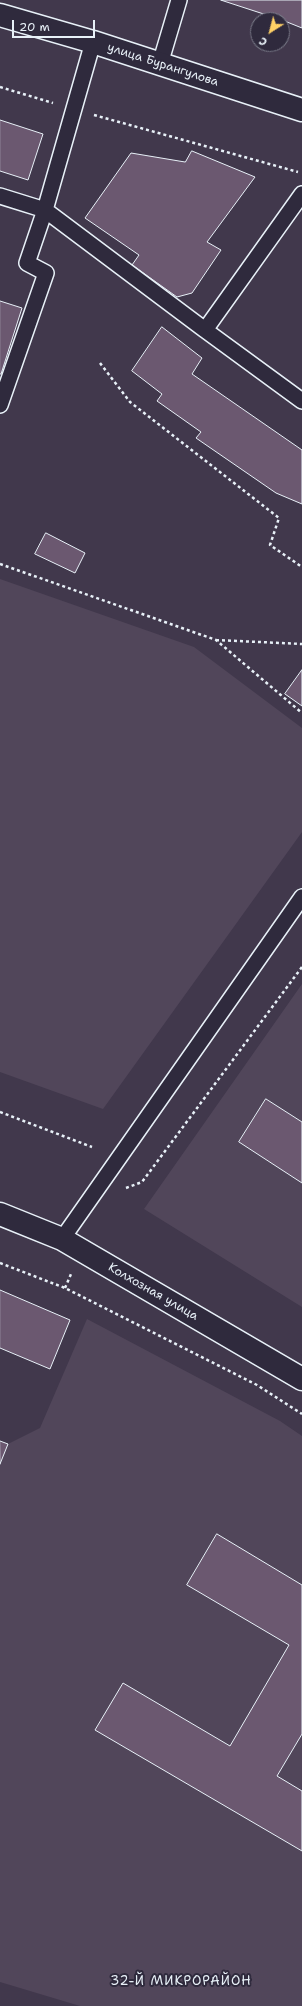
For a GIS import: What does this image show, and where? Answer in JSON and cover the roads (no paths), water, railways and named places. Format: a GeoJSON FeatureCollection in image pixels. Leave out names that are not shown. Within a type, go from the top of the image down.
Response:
{"type":"FeatureCollection","features":[{"type":"Feature","properties":{"kind":"street","name":"улица Бурангулова"},"geometry":{"type":"LineString","coordinates":[[0,15],[93,42],[302,110]]}},
{"type":"Feature","properties":{"kind":"street","name":"Колхозная улица"},"geometry":{"type":"LineString","coordinates":[[0,1214],[62,1239],[302,1379]]}},
{"type":"Feature","properties":{"kind":"lane"},"geometry":{"type":"LineString","coordinates":[[160,64],[179,0]]}},
{"type":"Feature","properties":{"kind":"lane"},"geometry":{"type":"LineString","coordinates":[[0,405],[46,273],[27,263],[45,210],[93,42]]}},
{"type":"Feature","properties":{"kind":"lane"},"geometry":{"type":"LineString","coordinates":[[205,330],[302,194]]}},
{"type":"Feature","properties":{"kind":"lane"},"geometry":{"type":"LineString","coordinates":[[0,196],[45,210],[302,401]]}},
{"type":"Feature","properties":{"kind":"lane"},"geometry":{"type":"LineString","coordinates":[[62,1239],[302,897]]}},
{"type":"Feature","properties":{"kind":"district","name":"32-Й МИКРОРАЙОН"},"geometry":{"type":"Point","coordinates":[181,1982]}}]}
